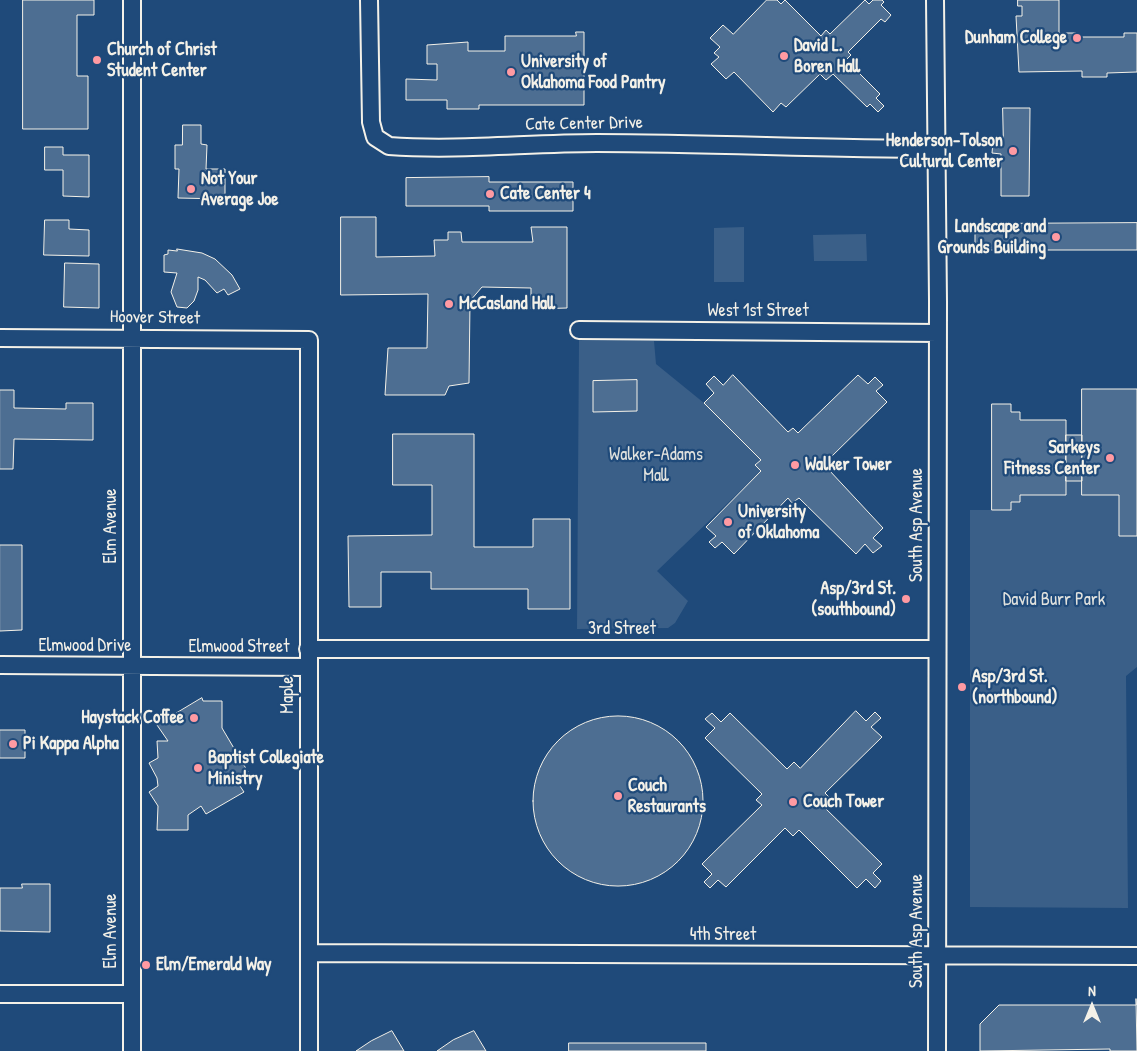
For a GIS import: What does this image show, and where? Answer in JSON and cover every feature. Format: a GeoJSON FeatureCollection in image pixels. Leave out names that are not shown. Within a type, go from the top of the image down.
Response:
{"type":"FeatureCollection","features":[{"type":"Feature","properties":{"kind":"street","name":"Elm Avenue"},"geometry":{"type":"LineString","coordinates":[[132,0],[132,1051]]}},
{"type":"Feature","properties":{"kind":"street","name":"Cate Center Drive"},"geometry":{"type":"LineString","coordinates":[[369,0],[372,132],[380,142],[389,146],[487,147],[652,143],[935,149]]}},
{"type":"Feature","properties":{"kind":"street","name":"South Asp Avenue"},"geometry":{"type":"LineString","coordinates":[[935,0],[938,333],[936,649],[937,1051]]}},
{"type":"Feature","properties":{"kind":"street","name":"West 1st Street"},"geometry":{"type":"LineString","coordinates":[[579,330],[938,333]]}},
{"type":"Feature","properties":{"kind":"street","name":"Hoover Street"},"geometry":{"type":"LineString","coordinates":[[0,338],[133,337],[309,340]]}},
{"type":"Feature","properties":{"kind":"street","name":"Maple"},"geometry":{"type":"LineString","coordinates":[[309,340],[309,1051]]}},
{"type":"Feature","properties":{"kind":"street","name":"3rd Street"},"geometry":{"type":"LineString","coordinates":[[308,649],[936,649]]}},
{"type":"Feature","properties":{"kind":"street","name":"Elmwood Drive"},"geometry":{"type":"LineString","coordinates":[[0,665],[170,666]]}},
{"type":"Feature","properties":{"kind":"street","name":"Elmwood Street"},"geometry":{"type":"LineString","coordinates":[[170,666],[308,667]]}},
{"type":"Feature","properties":{"kind":"street","name":"4th Street"},"geometry":{"type":"LineString","coordinates":[[309,953],[1137,956]]}},
{"type":"Feature","properties":{"kind":"street"},"geometry":{"type":"LineString","coordinates":[[0,994],[131,994]]}},
{"type":"Feature","properties":{"kind":"green space"},"geometry":{"type":"Polygon","coordinates":[[[744,227],[744,282],[714,282],[714,228],[744,227]]]}},
{"type":"Feature","properties":{"kind":"green space"},"geometry":{"type":"Polygon","coordinates":[[[866,234],[867,261],[814,261],[813,235],[866,234]]]}},
{"type":"Feature","properties":{"kind":"green space","name":"Walker-Adams Mall"},"geometry":{"type":"Polygon","coordinates":[[[579,340],[654,341],[656,364],[704,403],[761,460],[755,465],[761,471],[657,571],[688,601],[675,623],[668,628],[577,629],[579,340]]]}},
{"type":"Feature","properties":{"kind":"green space","name":"David Burr Park"},"geometry":{"type":"Polygon","coordinates":[[[1066,481],[1082,481],[1082,495],[1119,495],[1137,536],[1137,667],[1126,676],[1128,908],[970,907],[970,510],[1011,510],[1011,502],[1020,502],[1020,495],[1066,495],[1066,481]]]}},
{"type":"Feature","properties":{"kind":"building"},"geometry":{"type":"Polygon","coordinates":[[[23,0],[94,0],[94,15],[77,15],[77,76],[88,76],[88,129],[23,129],[23,0]]]}},
{"type":"Feature","properties":{"kind":"building","name":"David L. Boren Hall"},"geometry":{"type":"Polygon","coordinates":[[[767,0],[777,0],[781,4],[785,0],[821,36],[826,30],[830,34],[865,0],[869,4],[873,0],[882,0],[884,2],[881,5],[891,15],[885,22],[881,19],[848,52],[851,55],[846,60],[880,94],[876,98],[884,106],[878,112],[870,104],[867,107],[833,74],[826,80],[820,74],[786,107],[781,103],[773,112],[734,72],[726,79],[711,64],[719,57],[714,53],[720,47],[710,38],[723,25],[733,34],[767,0]]]}},
{"type":"Feature","properties":{"kind":"building","name":"Dunham College"},"geometry":{"type":"Polygon","coordinates":[[[1018,0],[1059,0],[1059,33],[1076,33],[1076,37],[1124,37],[1124,33],[1137,33],[1137,72],[1107,73],[1107,77],[1082,77],[1082,71],[1019,72],[1016,16],[1022,16],[1022,6],[1018,6],[1018,0]]]}},
{"type":"Feature","properties":{"kind":"building","name":"University of Oklahoma Food Pantry"},"geometry":{"type":"Polygon","coordinates":[[[576,32],[584,32],[584,105],[479,105],[479,109],[447,109],[447,100],[406,100],[406,79],[437,80],[437,64],[427,64],[427,45],[468,42],[468,51],[505,51],[505,36],[576,36],[576,32]]]}},
{"type":"Feature","properties":{"kind":"building"},"geometry":{"type":"Polygon","coordinates":[[[1003,108],[1030,108],[1029,196],[1001,196],[1001,154],[992,153],[993,142],[1003,142],[1003,108]]]}},
{"type":"Feature","properties":{"kind":"building"},"geometry":{"type":"Polygon","coordinates":[[[183,125],[201,125],[201,144],[207,145],[206,169],[225,169],[225,199],[178,198],[179,169],[175,169],[175,145],[182,145],[183,125]]]}},
{"type":"Feature","properties":{"kind":"building"},"geometry":{"type":"Polygon","coordinates":[[[45,147],[63,147],[63,155],[89,155],[89,197],[63,196],[63,170],[45,170],[45,147]]]}},
{"type":"Feature","properties":{"kind":"building","name":"Cate Center 4"},"geometry":{"type":"Polygon","coordinates":[[[489,177],[489,182],[573,182],[573,211],[489,211],[489,206],[406,206],[406,178],[489,177]]]}},
{"type":"Feature","properties":{"kind":"building","name":"McCasland Hall"},"geometry":{"type":"Polygon","coordinates":[[[341,217],[376,217],[376,257],[435,256],[434,240],[448,240],[448,232],[461,232],[462,242],[533,242],[531,227],[567,227],[567,308],[531,309],[531,288],[482,287],[470,301],[469,383],[449,386],[445,395],[385,395],[388,348],[427,348],[428,294],[341,295],[341,217]]]}},
{"type":"Feature","properties":{"kind":"building"},"geometry":{"type":"Polygon","coordinates":[[[45,220],[69,220],[69,229],[89,230],[89,256],[44,255],[45,220]]]}},
{"type":"Feature","properties":{"kind":"building","name":"Landscape and Grounds Building"},"geometry":{"type":"Polygon","coordinates":[[[1137,223],[1137,250],[975,250],[975,224],[1137,223]]]}},
{"type":"Feature","properties":{"kind":"building"},"geometry":{"type":"Polygon","coordinates":[[[177,249],[202,253],[215,259],[232,275],[240,289],[228,295],[224,289],[217,293],[205,280],[198,277],[198,290],[194,301],[187,308],[177,307],[171,292],[177,273],[164,272],[164,255],[168,254],[168,250],[177,251],[177,249]]]}},
{"type":"Feature","properties":{"kind":"building"},"geometry":{"type":"Polygon","coordinates":[[[65,263],[99,264],[99,308],[64,307],[65,263]]]}},
{"type":"Feature","properties":{"kind":"building","name":"Walker Tower"},"geometry":{"type":"Polygon","coordinates":[[[733,375],[788,432],[793,428],[798,433],[858,375],[868,384],[875,377],[883,385],[876,391],[887,402],[830,458],[836,464],[829,470],[883,528],[873,538],[882,546],[873,553],[865,544],[856,554],[799,498],[792,503],[788,498],[734,554],[722,542],[715,548],[709,542],[716,536],[706,527],[761,471],[755,465],[761,460],[704,403],[714,393],[706,384],[714,376],[723,385],[733,375]]]}},
{"type":"Feature","properties":{"kind":"building"},"geometry":{"type":"Polygon","coordinates":[[[637,380],[637,411],[593,412],[593,381],[637,380]]]}},
{"type":"Feature","properties":{"kind":"building","name":"Sarkeys Fitness Center"},"geometry":{"type":"Polygon","coordinates":[[[1082,389],[1137,389],[1137,536],[1119,536],[1119,495],[1082,495],[1082,389]]]}},
{"type":"Feature","properties":{"kind":"building"},"geometry":{"type":"Polygon","coordinates":[[[0,390],[14,390],[14,408],[66,409],[66,403],[93,403],[93,440],[14,439],[13,469],[0,469],[0,390]]]}},
{"type":"Feature","properties":{"kind":"building"},"geometry":{"type":"Polygon","coordinates":[[[992,404],[1011,404],[1011,412],[1020,412],[1020,420],[1066,420],[1066,495],[1020,495],[1020,502],[1011,502],[1011,510],[992,510],[992,404]]]}},
{"type":"Feature","properties":{"kind":"building"},"geometry":{"type":"Polygon","coordinates":[[[393,434],[474,434],[474,547],[533,547],[533,519],[570,519],[570,609],[528,609],[528,589],[431,589],[431,572],[381,572],[381,607],[349,607],[348,536],[432,535],[432,485],[393,485],[393,434]]]}},
{"type":"Feature","properties":{"kind":"building"},"geometry":{"type":"Polygon","coordinates":[[[1066,435],[1082,435],[1082,481],[1066,481],[1066,435]]]}},
{"type":"Feature","properties":{"kind":"building"},"geometry":{"type":"Polygon","coordinates":[[[0,545],[22,545],[22,630],[0,631],[0,545]]]}},
{"type":"Feature","properties":{"kind":"building","name":"Baptist Collegiate Ministry"},"geometry":{"type":"Polygon","coordinates":[[[202,698],[203,701],[222,701],[222,728],[248,772],[246,773],[248,777],[238,783],[244,792],[206,814],[201,806],[188,815],[188,830],[157,830],[158,806],[149,792],[158,786],[157,778],[149,763],[158,758],[157,741],[168,741],[157,725],[202,698]]]}},
{"type":"Feature","properties":{"kind":"building","name":"Couch Tower"},"geometry":{"type":"Polygon","coordinates":[[[856,711],[866,721],[875,712],[881,718],[871,727],[882,737],[825,793],[831,799],[823,806],[882,864],[873,873],[881,881],[875,888],[866,879],[857,888],[799,830],[793,836],[785,828],[726,887],[718,880],[710,888],[704,882],[712,874],[702,864],[762,805],[756,800],[762,794],[705,738],[715,728],[705,719],[712,713],[721,722],[730,713],[787,769],[794,762],[800,768],[856,711]]]}},
{"type":"Feature","properties":{"kind":"building","name":"Couch Restaurants"},"geometry":{"type":"Polygon","coordinates":[[[626,716],[651,722],[672,735],[684,747],[700,776],[703,801],[702,818],[697,834],[684,855],[672,867],[643,883],[610,886],[585,880],[564,867],[552,855],[536,826],[533,793],[539,768],[552,747],[564,735],[593,719],[626,716]]]}},
{"type":"Feature","properties":{"kind":"building","name":"Pi Kappa Alpha"},"geometry":{"type":"Polygon","coordinates":[[[0,730],[25,730],[25,758],[0,758],[0,730]]]}},
{"type":"Feature","properties":{"kind":"building"},"geometry":{"type":"Polygon","coordinates":[[[22,884],[50,884],[50,932],[0,931],[0,888],[22,888],[22,884]]]}},
{"type":"Feature","properties":{"kind":"building"},"geometry":{"type":"Polygon","coordinates":[[[1136,999],[1137,1051],[1110,1051],[1110,1049],[980,1051],[980,1024],[999,1005],[1136,1005],[1136,999]]]}},
{"type":"Feature","properties":{"kind":"building"},"geometry":{"type":"Polygon","coordinates":[[[392,1031],[404,1051],[356,1051],[371,1041],[392,1031]]]}},
{"type":"Feature","properties":{"kind":"building"},"geometry":{"type":"Polygon","coordinates":[[[474,1031],[486,1051],[437,1051],[453,1040],[474,1031]]]}},
{"type":"Feature","properties":{"kind":"building"},"geometry":{"type":"Polygon","coordinates":[[[569,1043],[706,1043],[706,1051],[569,1051],[569,1043]]]}},
{"type":"Feature","properties":{"kind":"place","name":"Dunham College"},"geometry":{"type":"Point","coordinates":[1077,38]}},
{"type":"Feature","properties":{"kind":"place","name":"David L. Boren Hall"},"geometry":{"type":"Point","coordinates":[784,56]}},
{"type":"Feature","properties":{"kind":"place","name":"Church of Christ Student Center"},"geometry":{"type":"Point","coordinates":[97,60]}},
{"type":"Feature","properties":{"kind":"place","name":"University of Oklahoma Food Pantry"},"geometry":{"type":"Point","coordinates":[511,72]}},
{"type":"Feature","properties":{"kind":"place","name":"Henderson-Tolson Cultural Center"},"geometry":{"type":"Point","coordinates":[1013,151]}},
{"type":"Feature","properties":{"kind":"place","name":"Not Your Average Joe"},"geometry":{"type":"Point","coordinates":[191,189]}},
{"type":"Feature","properties":{"kind":"place","name":"Cate Center 4"},"geometry":{"type":"Point","coordinates":[490,194]}},
{"type":"Feature","properties":{"kind":"place","name":"Landscape and Grounds Building"},"geometry":{"type":"Point","coordinates":[1056,237]}},
{"type":"Feature","properties":{"kind":"place","name":"McCasland Hall"},"geometry":{"type":"Point","coordinates":[449,304]}},
{"type":"Feature","properties":{"kind":"place","name":"Sarkeys Fitness Center"},"geometry":{"type":"Point","coordinates":[1110,458]}},
{"type":"Feature","properties":{"kind":"place","name":"Walker Tower"},"geometry":{"type":"Point","coordinates":[795,465]}},
{"type":"Feature","properties":{"kind":"place","name":"University of Oklahoma"},"geometry":{"type":"Point","coordinates":[728,522]}},
{"type":"Feature","properties":{"kind":"place","name":"Asp/3rd St. (southbound)"},"geometry":{"type":"Point","coordinates":[906,599]}},
{"type":"Feature","properties":{"kind":"place","name":"Asp/3rd St. (northbound)"},"geometry":{"type":"Point","coordinates":[962,687]}},
{"type":"Feature","properties":{"kind":"place","name":"Haystack Coffee"},"geometry":{"type":"Point","coordinates":[194,718]}},
{"type":"Feature","properties":{"kind":"place","name":"Pi Kappa Alpha"},"geometry":{"type":"Point","coordinates":[13,744]}},
{"type":"Feature","properties":{"kind":"place","name":"Baptist Collegiate Ministry"},"geometry":{"type":"Point","coordinates":[198,768]}},
{"type":"Feature","properties":{"kind":"place","name":"Couch Restaurants"},"geometry":{"type":"Point","coordinates":[618,796]}},
{"type":"Feature","properties":{"kind":"place","name":"Couch Tower"},"geometry":{"type":"Point","coordinates":[793,802]}},
{"type":"Feature","properties":{"kind":"place","name":"Elm/Emerald Way"},"geometry":{"type":"Point","coordinates":[146,965]}}]}
